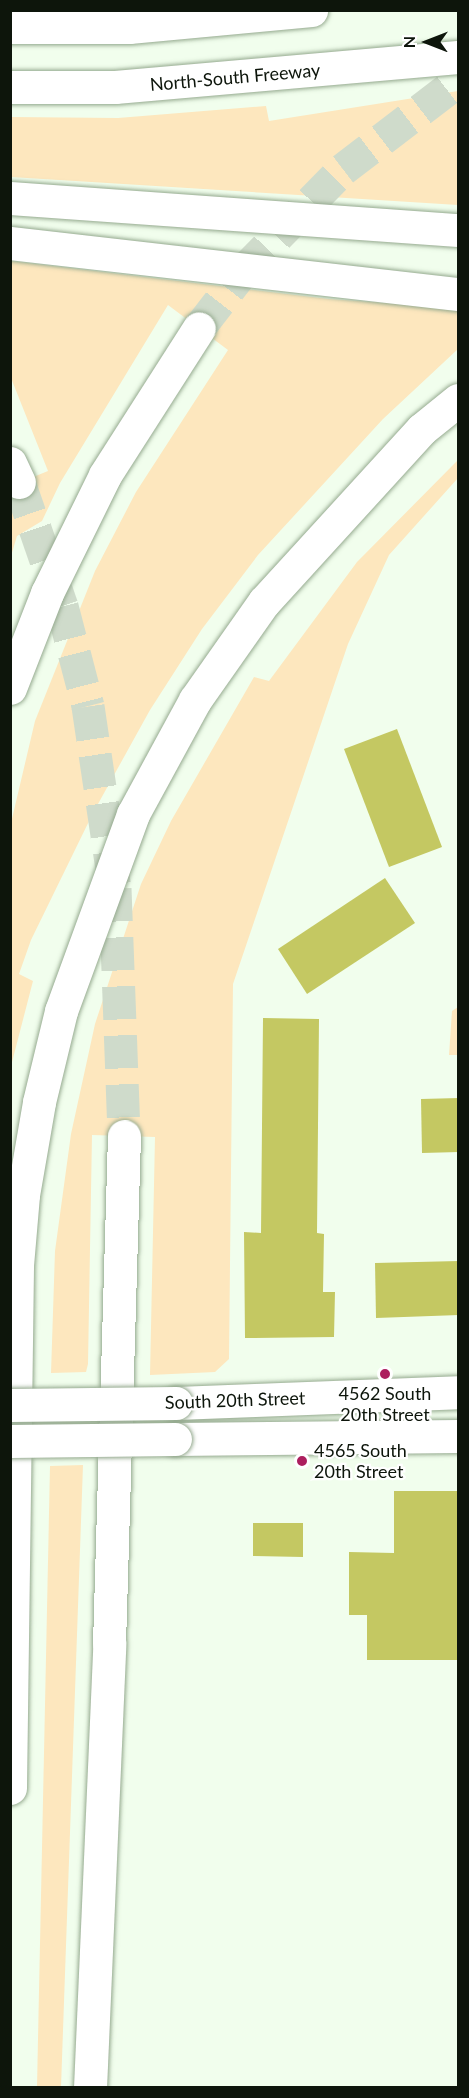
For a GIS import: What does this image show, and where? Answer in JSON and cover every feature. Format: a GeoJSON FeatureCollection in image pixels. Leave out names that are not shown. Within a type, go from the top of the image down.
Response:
{"type":"FeatureCollection","features":[{"type":"Feature","properties":{"kind":"main road"},"geometry":{"type":"LineString","coordinates":[[10,27],[129,27],[311,10]]}},
{"type":"Feature","properties":{"kind":"main road","name":"North-South Freeway"},"geometry":{"type":"LineString","coordinates":[[10,87],[115,87],[459,57]]}},
{"type":"Feature","properties":{"kind":"main road"},"geometry":{"type":"LineString","coordinates":[[10,198],[459,230]]}},
{"type":"Feature","properties":{"kind":"main road"},"geometry":{"type":"LineString","coordinates":[[10,243],[459,294]]}},
{"type":"Feature","properties":{"kind":"main road"},"geometry":{"type":"LineString","coordinates":[[10,688],[47,593],[100,484],[199,328]]}},
{"type":"Feature","properties":{"kind":"main road"},"geometry":{"type":"LineString","coordinates":[[10,1788],[17,1265],[27,1172],[61,1011],[133,814],[195,700],[278,585],[422,429],[459,400]]}},
{"type":"Feature","properties":{"kind":"main road"},"geometry":{"type":"LineString","coordinates":[[90,2088],[109,1644],[124,1136]]}},
{"type":"Feature","properties":{"kind":"main road","name":"South 20th Street"},"geometry":{"type":"LineString","coordinates":[[10,1405],[176,1403],[459,1392]]}},
{"type":"Feature","properties":{"kind":"main road"},"geometry":{"type":"LineString","coordinates":[[363,1396],[364,1438]]}},
{"type":"Feature","properties":{"kind":"main road","name":"South 20th Street"},"geometry":{"type":"LineString","coordinates":[[10,1441],[459,1436]]}},
{"type":"Feature","properties":{"kind":"main road"},"geometry":{"type":"LineString","coordinates":[[93,2024],[113,2051],[112,2088]]}},
{"type":"Feature","properties":{"kind":"shaded area"},"geometry":{"type":"Polygon","coordinates":[[[458,91],[458,205],[11,177],[11,117],[118,118],[266,106],[269,121],[458,91]]]}},
{"type":"Feature","properties":{"kind":"shaded area"},"geometry":{"type":"Polygon","coordinates":[[[11,261],[329,299],[458,308],[458,349],[383,419],[258,555],[202,629],[150,710],[93,813],[31,940],[19,974],[33,981],[11,1066],[11,823],[35,721],[95,571],[136,492],[228,350],[168,305],[60,483],[42,521],[17,536],[11,556],[11,486],[48,471],[11,378],[11,261]]]}},
{"type":"Feature","properties":{"kind":"shaded area"},"geometry":{"type":"Polygon","coordinates":[[[457,461],[458,478],[389,555],[348,644],[233,984],[229,1359],[215,1372],[150,1375],[155,1137],[92,1135],[88,1364],[86,1372],[51,1373],[55,1251],[71,1134],[95,1024],[141,884],[171,821],[254,677],[269,681],[357,562],[457,461]]]}},
{"type":"Feature","properties":{"kind":"shaded area"},"geometry":{"type":"Polygon","coordinates":[[[458,1007],[458,1055],[449,1055],[452,1011],[458,1007]]]}},
{"type":"Feature","properties":{"kind":"shaded area"},"geometry":{"type":"Polygon","coordinates":[[[83,1465],[61,2087],[37,2087],[50,1466],[83,1465]]]}},
{"type":"Feature","properties":{"kind":"building"},"geometry":{"type":"Polygon","coordinates":[[[397,729],[442,847],[389,867],[344,749],[397,729]]]}},
{"type":"Feature","properties":{"kind":"building"},"geometry":{"type":"Polygon","coordinates":[[[385,878],[415,923],[307,994],[278,949],[385,878]]]}},
{"type":"Feature","properties":{"kind":"building"},"geometry":{"type":"Polygon","coordinates":[[[263,1018],[319,1019],[317,1233],[324,1234],[323,1292],[335,1292],[334,1337],[245,1338],[244,1232],[261,1233],[263,1018]]]}},
{"type":"Feature","properties":{"kind":"building"},"geometry":{"type":"Polygon","coordinates":[[[459,1098],[459,1152],[422,1153],[421,1099],[459,1098]]]}},
{"type":"Feature","properties":{"kind":"building"},"geometry":{"type":"Polygon","coordinates":[[[459,1261],[459,1315],[376,1318],[375,1263],[459,1261]]]}},
{"type":"Feature","properties":{"kind":"building"},"geometry":{"type":"Polygon","coordinates":[[[394,1491],[459,1491],[459,1660],[367,1660],[367,1615],[349,1615],[349,1552],[394,1553],[394,1491]]]}},
{"type":"Feature","properties":{"kind":"building"},"geometry":{"type":"Polygon","coordinates":[[[253,1523],[303,1523],[303,1557],[253,1556],[253,1523]]]}},
{"type":"Feature","properties":{"kind":"tunnel"},"geometry":{"type":"LineString","coordinates":[[199,328],[243,271],[343,169],[458,81]]}},
{"type":"Feature","properties":{"kind":"tunnel"},"geometry":{"type":"LineString","coordinates":[[19,482],[62,606],[88,706],[115,888],[124,1136]]}},
{"type":"Feature","properties":{"kind":"place","name":"4562 South 20th Street"},"geometry":{"type":"Point","coordinates":[385,1374]}},
{"type":"Feature","properties":{"kind":"place","name":"4565 South 20th Street"},"geometry":{"type":"Point","coordinates":[302,1461]}}]}
